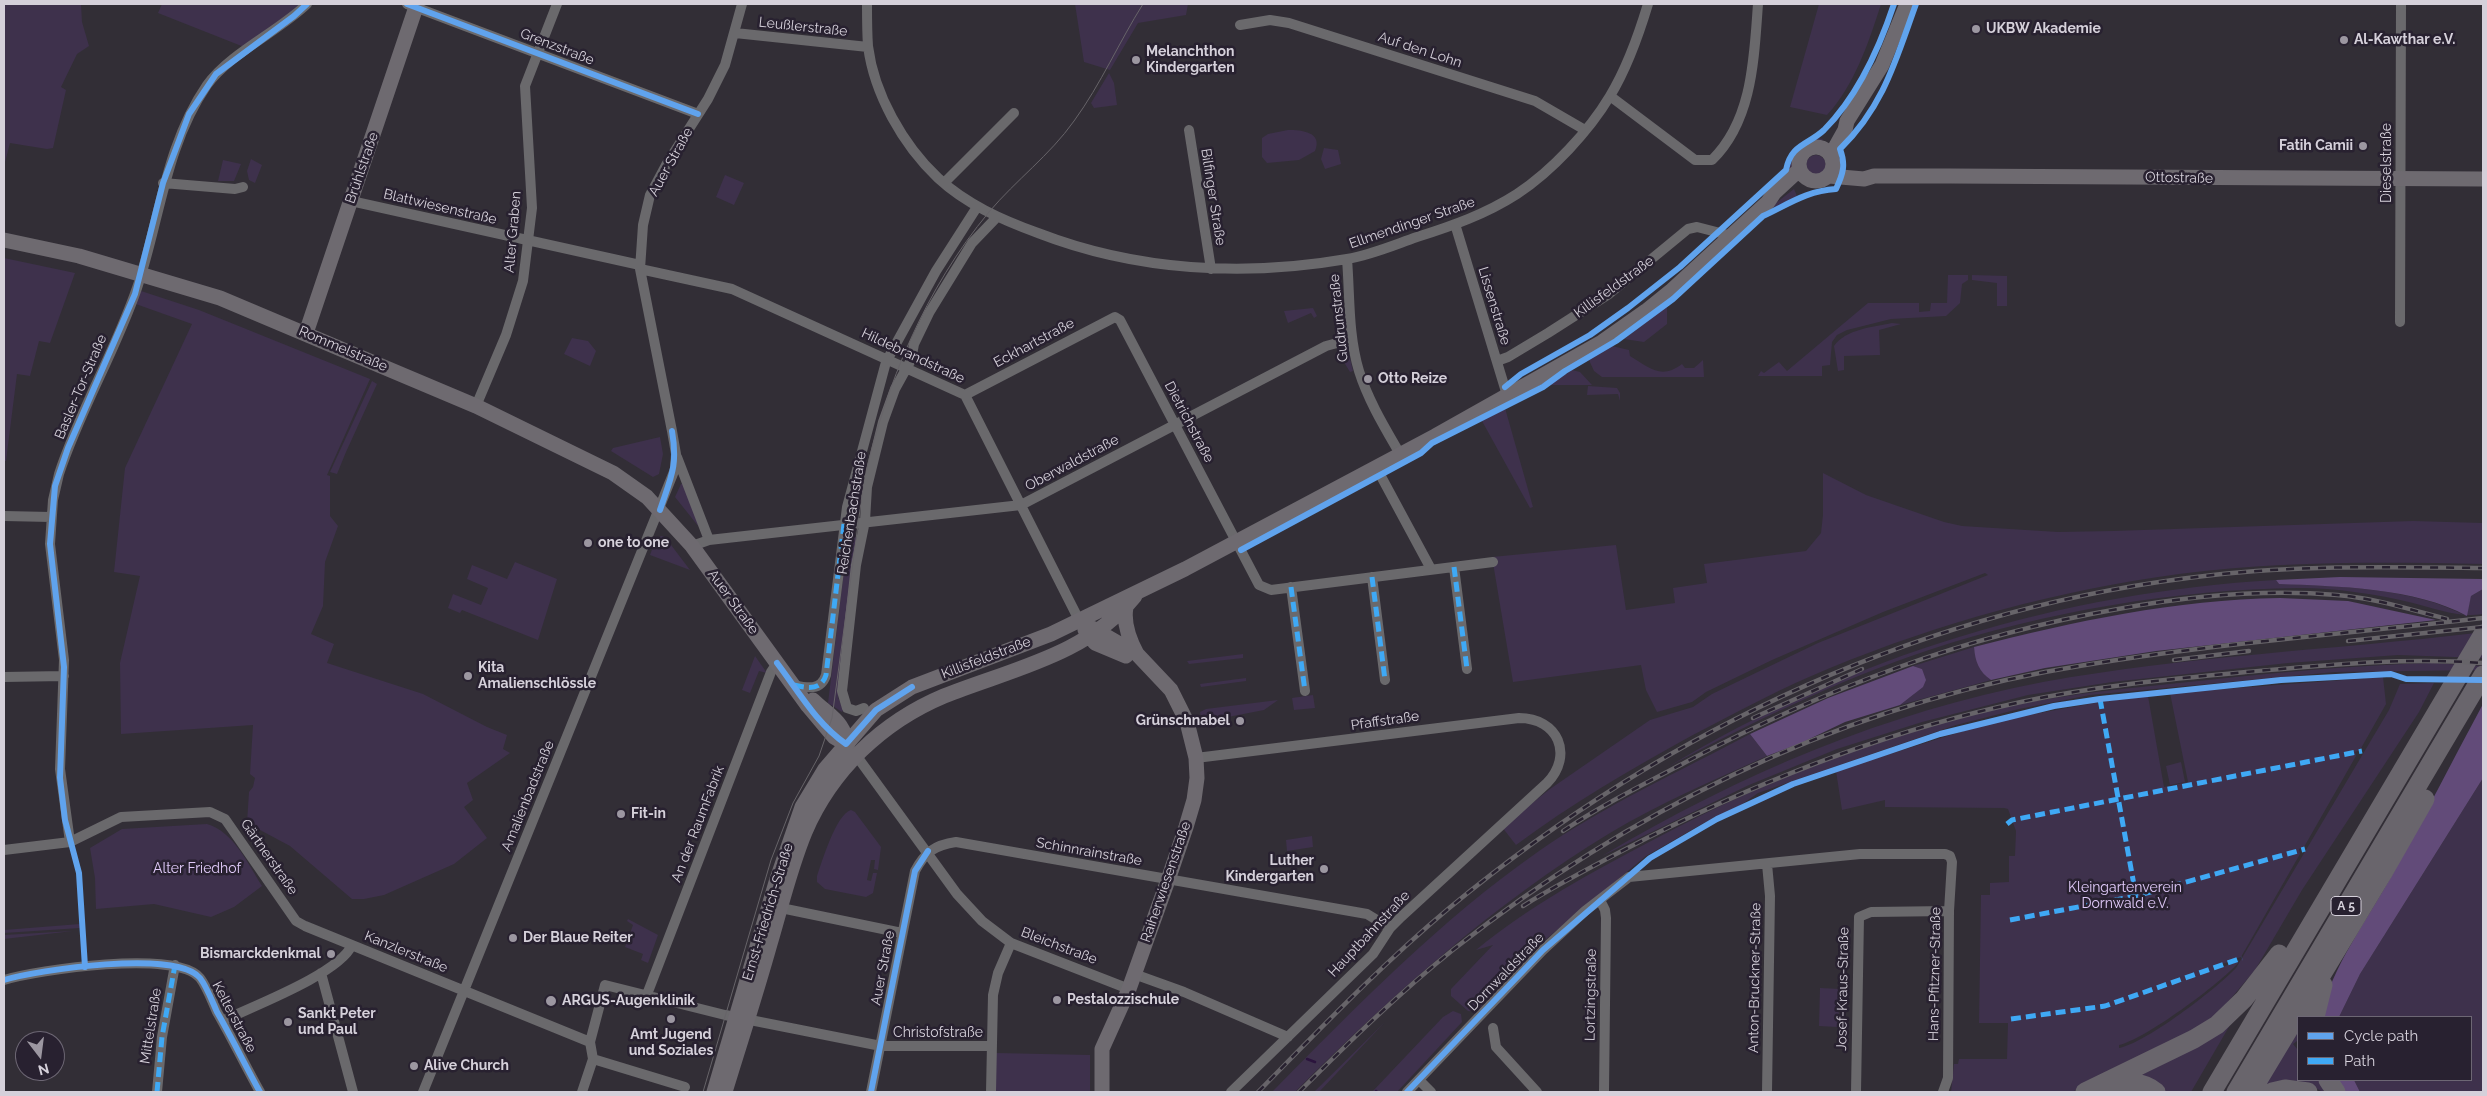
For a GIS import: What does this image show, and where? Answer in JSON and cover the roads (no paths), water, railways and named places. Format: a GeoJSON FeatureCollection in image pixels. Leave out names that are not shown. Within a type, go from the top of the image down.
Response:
{"type":"FeatureCollection","features":[{"type":"Feature","properties":{"kind":"highway","name":"A 5"},"geometry":{"type":"LineString","coordinates":[[2212,1092],[2483,634]]}},
{"type":"Feature","properties":{"kind":"highway","name":"A 5"},"geometry":{"type":"LineString","coordinates":[[2236,1092],[2480,687]]}},
{"type":"Feature","properties":{"kind":"highway"},"geometry":{"type":"LineString","coordinates":[[2251,1092],[2384,871],[2480,687]]}},
{"type":"Feature","properties":{"kind":"highway","name":"A 5"},"geometry":{"type":"LineString","coordinates":[[2198,1092],[2404,748],[2430,724]]}},
{"type":"Feature","properties":{"kind":"highway"},"geometry":{"type":"LineString","coordinates":[[2315,1016],[2334,953]]}},
{"type":"Feature","properties":{"kind":"highway"},"geometry":{"type":"LineString","coordinates":[[2085,1092],[2194,1039],[2217,1025],[2244,999],[2279,954]]}},
{"type":"Feature","properties":{"kind":"highway"},"geometry":{"type":"LineString","coordinates":[[2329,1081],[2336,1092]]}},
{"type":"Feature","properties":{"kind":"highway"},"geometry":{"type":"LineString","coordinates":[[2096,1092],[2113,1085],[2129,1083],[2145,1085],[2156,1092]]}},
{"type":"Feature","properties":{"kind":"highway"},"geometry":{"type":"LineString","coordinates":[[2272,1092],[2285,1089],[2308,1092]]}},
{"type":"Feature","properties":{"kind":"main road"},"geometry":{"type":"LineString","coordinates":[[1828,160],[1807,150],[1802,155],[1804,174],[1820,181],[1828,160],[1845,130],[1847,121],[1882,65],[1907,4]]}},
{"type":"Feature","properties":{"kind":"main road","name":"Brühlstraße"},"geometry":{"type":"LineString","coordinates":[[306,333],[414,5]]}},
{"type":"Feature","properties":{"kind":"main road","name":"Ottostraße"},"geometry":{"type":"LineString","coordinates":[[1828,160],[1844,169],[1874,176],[2483,179]]}},
{"type":"Feature","properties":{"kind":"main road","name":"Killisfeldstraße"},"geometry":{"type":"LineString","coordinates":[[846,744],[876,710],[912,687],[1051,634],[1140,592],[1237,543],[1400,454],[1625,327],[1672,290],[1732,236],[1768,202],[1774,192],[1804,174]]}},
{"type":"Feature","properties":{"kind":"main road","name":"Rommelstraße"},"geometry":{"type":"LineString","coordinates":[[4,240],[79,256],[220,298],[306,333],[476,406],[613,473],[647,497],[660,510]]}},
{"type":"Feature","properties":{"kind":"main road","name":"Auer Straße"},"geometry":{"type":"LineString","coordinates":[[660,510],[692,546],[821,723],[834,737],[846,744]]}},
{"type":"Feature","properties":{"kind":"main road","name":"Killisfeldstraße"},"geometry":{"type":"LineString","coordinates":[[857,755],[895,721],[921,706],[1070,648],[1094,635],[1140,592]]}},
{"type":"Feature","properties":{"kind":"main road"},"geometry":{"type":"LineString","coordinates":[[1126,606],[1125,615],[1128,634],[1137,654]]}},
{"type":"Feature","properties":{"kind":"main road","name":"Raiherwiesenstraße"},"geometry":{"type":"LineString","coordinates":[[1080,620],[1094,635],[1137,654],[1158,674],[1183,711],[1196,758],[1197,778],[1194,800],[1168,880],[1129,989],[1102,1049],[1102,1092]]}},
{"type":"Feature","properties":{"kind":"main road","name":"Raiherwiesenstraße"},"geometry":{"type":"LineString","coordinates":[[1094,635],[1096,643],[1134,660],[1158,674]]}},
{"type":"Feature","properties":{"kind":"main road"},"geometry":{"type":"LineString","coordinates":[[794,685],[842,726],[847,737],[846,744]]}},
{"type":"Feature","properties":{"kind":"main road"},"geometry":{"type":"LineString","coordinates":[[842,726],[850,722],[864,708],[884,694],[912,687]]}},
{"type":"Feature","properties":{"kind":"main road","name":"Ernst-Friedrich-Straße"},"geometry":{"type":"LineString","coordinates":[[714,1092],[743,1018],[781,908],[802,830],[808,795],[825,769],[846,744]]}},
{"type":"Feature","properties":{"kind":"main road","name":"Ernst-Friedrich-Straße"},"geometry":{"type":"LineString","coordinates":[[725,1092],[743,1018],[802,830],[830,786],[857,755]]}},
{"type":"Feature","properties":{"kind":"street","name":"Basler-Tor-Straße"},"geometry":{"type":"LineString","coordinates":[[70,842],[60,769],[64,676],[50,558],[51,517],[56,486],[64,459],[124,319],[141,274],[164,183],[189,114],[216,74],[294,16],[307,4]]}},
{"type":"Feature","properties":{"kind":"street","name":"Alter Graben"},"geometry":{"type":"LineString","coordinates":[[476,406],[509,326],[523,281],[532,208],[525,86],[558,4]]}},
{"type":"Feature","properties":{"kind":"street","name":"Auer Straße"},"geometry":{"type":"LineString","coordinates":[[709,540],[676,454],[640,267],[643,225],[650,195],[717,82],[742,4]]}},
{"type":"Feature","properties":{"kind":"street","name":"Ellmendinger Straße"},"geometry":{"type":"LineString","coordinates":[[867,4],[868,47],[879,86],[890,114],[911,146],[944,183],[977,207],[1055,240],[1085,249],[1170,266],[1211,269],[1286,267],[1347,259],[1482,214],[1517,194],[1555,163],[1610,96],[1624,68],[1648,4]]}},
{"type":"Feature","properties":{"kind":"street"},"geometry":{"type":"LineString","coordinates":[[1610,96],[1695,160],[1712,160],[1719,153],[1734,130],[1742,111],[1751,77],[1758,4]]}},
{"type":"Feature","properties":{"kind":"street","name":"Dieselstraße"},"geometry":{"type":"LineString","coordinates":[[2400,322],[2401,4]]}},
{"type":"Feature","properties":{"kind":"street","name":"Grenzstraße"},"geometry":{"type":"LineString","coordinates":[[414,5],[698,114]]}},
{"type":"Feature","properties":{"kind":"street","name":"Auf den Lohn"},"geometry":{"type":"LineString","coordinates":[[1240,24],[1270,20],[1289,23],[1535,101],[1584,130]]}},
{"type":"Feature","properties":{"kind":"street","name":"Leußlerstraße"},"geometry":{"type":"LineString","coordinates":[[734,33],[868,47]]}},
{"type":"Feature","properties":{"kind":"street"},"geometry":{"type":"LineString","coordinates":[[944,183],[1014,113]]}},
{"type":"Feature","properties":{"kind":"street","name":"Bilfinger Straße"},"geometry":{"type":"LineString","coordinates":[[1189,130],[1211,269]]}},
{"type":"Feature","properties":{"kind":"street"},"geometry":{"type":"LineString","coordinates":[[164,183],[230,189],[243,186]]}},
{"type":"Feature","properties":{"kind":"street","name":"Blattwiesenstraße"},"geometry":{"type":"LineString","coordinates":[[351,201],[640,267]]}},
{"type":"Feature","properties":{"kind":"street","name":"Reichenbachstraße"},"geometry":{"type":"LineString","coordinates":[[794,685],[811,688],[821,684],[826,675],[844,524],[864,438],[888,359],[936,271],[977,207]]}},
{"type":"Feature","properties":{"kind":"street","name":"Reichenbachstraße"},"geometry":{"type":"LineString","coordinates":[[864,708],[856,711],[847,708],[842,691],[856,564],[866,521],[867,487],[874,452],[890,402],[908,368],[917,336],[972,243],[997,217]]}},
{"type":"Feature","properties":{"kind":"street","name":"Lissenstraße"},"geometry":{"type":"LineString","coordinates":[[1455,224],[1507,395]]}},
{"type":"Feature","properties":{"kind":"street","name":"Killisfeldstraße"},"geometry":{"type":"LineString","coordinates":[[1497,360],[1508,357],[1540,338],[1630,279],[1688,230],[1697,227],[1732,236]]}},
{"type":"Feature","properties":{"kind":"street","name":"Gudrunstraße"},"geometry":{"type":"LineString","coordinates":[[1347,259],[1352,339],[1366,389],[1400,454]]}},
{"type":"Feature","properties":{"kind":"street","name":"Hildebrandstraße"},"geometry":{"type":"LineString","coordinates":[[640,267],[732,289],[965,395],[1080,620]]}},
{"type":"Feature","properties":{"kind":"street","name":"Eckhartstraße"},"geometry":{"type":"LineString","coordinates":[[965,395],[1115,317]]}},
{"type":"Feature","properties":{"kind":"street","name":"Dietrichstraße"},"geometry":{"type":"LineString","coordinates":[[1115,317],[1120,320],[1259,585],[1271,590],[1493,562]]}},
{"type":"Feature","properties":{"kind":"street","name":"Oberwaldstraße"},"geometry":{"type":"LineString","coordinates":[[692,546],[709,540],[1022,505],[1326,346],[1352,339]]}},
{"type":"Feature","properties":{"kind":"street","name":"Auer Straße"},"geometry":{"type":"LineString","coordinates":[[660,510],[675,469],[676,454]]}},
{"type":"Feature","properties":{"kind":"street"},"geometry":{"type":"LineString","coordinates":[[1376,467],[1431,570]]}},
{"type":"Feature","properties":{"kind":"street","name":"Amalienbadstraße"},"geometry":{"type":"LineString","coordinates":[[423,1092],[628,583],[660,510]]}},
{"type":"Feature","properties":{"kind":"street"},"geometry":{"type":"LineString","coordinates":[[4,516],[51,517]]}},
{"type":"Feature","properties":{"kind":"street"},"geometry":{"type":"LineString","coordinates":[[1454,566],[1467,669]]}},
{"type":"Feature","properties":{"kind":"street"},"geometry":{"type":"LineString","coordinates":[[1372,577],[1385,680]]}},
{"type":"Feature","properties":{"kind":"street"},"geometry":{"type":"LineString","coordinates":[[1291,587],[1305,691]]}},
{"type":"Feature","properties":{"kind":"street","name":"An der RaumFabrik"},"geometry":{"type":"LineString","coordinates":[[646,996],[777,663]]}},
{"type":"Feature","properties":{"kind":"street"},"geometry":{"type":"LineString","coordinates":[[4,677],[64,676]]}},
{"type":"Feature","properties":{"kind":"street","name":"Pfaffstraße"},"geometry":{"type":"LineString","coordinates":[[1196,758],[1519,718],[1538,720],[1548,726],[1554,732],[1560,750]]}},
{"type":"Feature","properties":{"kind":"street","name":"Auer Straße"},"geometry":{"type":"LineString","coordinates":[[846,744],[857,755],[928,851],[915,871],[871,1092]]}},
{"type":"Feature","properties":{"kind":"street","name":"Hauptbahnstraße"},"geometry":{"type":"LineString","coordinates":[[1231,1092],[1373,954],[1390,928],[1448,872],[1551,780],[1558,768],[1560,750]]}},
{"type":"Feature","properties":{"kind":"street","name":"Gärtnerstraße"},"geometry":{"type":"LineString","coordinates":[[70,842],[116,818],[210,812],[225,819],[240,838],[296,921],[352,945]]}},
{"type":"Feature","properties":{"kind":"street"},"geometry":{"type":"LineString","coordinates":[[4,850],[70,842]]}},
{"type":"Feature","properties":{"kind":"street","name":"Schinnrainstraße"},"geometry":{"type":"LineString","coordinates":[[928,851],[941,844],[956,842],[1367,914],[1390,928]]}},
{"type":"Feature","properties":{"kind":"street","name":"Bleichstraße"},"geometry":{"type":"LineString","coordinates":[[928,851],[967,907],[1011,943],[1129,989]]}},
{"type":"Feature","properties":{"kind":"street","name":"Dornwaldstraße"},"geometry":{"type":"LineString","coordinates":[[1408,1092],[1543,950],[1629,877],[1860,854],[1945,854],[1950,856]]}},
{"type":"Feature","properties":{"kind":"street","name":"Hans-Pfitzner-Straße"},"geometry":{"type":"LineString","coordinates":[[1944,1092],[1948,1078],[1949,911],[1952,862],[1950,856]]}},
{"type":"Feature","properties":{"kind":"street","name":"Anton-Bruckner-Straße"},"geometry":{"type":"LineString","coordinates":[[1767,864],[1770,896],[1767,1092]]}},
{"type":"Feature","properties":{"kind":"street","name":"Lortzingstraße"},"geometry":{"type":"LineString","coordinates":[[1600,900],[1605,910],[1606,918],[1604,1092]]}},
{"type":"Feature","properties":{"kind":"street"},"geometry":{"type":"LineString","coordinates":[[781,908],[902,933]]}},
{"type":"Feature","properties":{"kind":"street","name":"Josef-Kraus-Straße"},"geometry":{"type":"LineString","coordinates":[[1856,1092],[1858,917],[1871,912],[1949,911]]}},
{"type":"Feature","properties":{"kind":"street"},"geometry":{"type":"LineString","coordinates":[[991,1092],[995,985],[1011,943]]}},
{"type":"Feature","properties":{"kind":"street","name":"Kanzlerstraße"},"geometry":{"type":"LineString","coordinates":[[222,1021],[321,974],[340,962],[352,945],[590,1042]]}},
{"type":"Feature","properties":{"kind":"street","name":"Kelterstraße"},"geometry":{"type":"LineString","coordinates":[[4,980],[44,971],[85,967],[131,963],[175,964],[199,977],[260,1092]]}},
{"type":"Feature","properties":{"kind":"street","name":"Mittelstraße"},"geometry":{"type":"LineString","coordinates":[[157,1092],[162,1037],[175,964]]}},
{"type":"Feature","properties":{"kind":"street"},"geometry":{"type":"LineString","coordinates":[[321,974],[353,1092]]}},
{"type":"Feature","properties":{"kind":"street"},"geometry":{"type":"LineString","coordinates":[[1134,974],[1184,992],[1288,1037]]}},
{"type":"Feature","properties":{"kind":"street","name":"Christofstraße"},"geometry":{"type":"LineString","coordinates":[[590,1042],[606,985],[743,1018],[881,1046],[992,1046]]}},
{"type":"Feature","properties":{"kind":"street"},"geometry":{"type":"LineString","coordinates":[[1493,1028],[1496,1047],[1537,1092]]}},
{"type":"Feature","properties":{"kind":"street"},"geometry":{"type":"LineString","coordinates":[[582,1092],[593,1059],[590,1042]]}},
{"type":"Feature","properties":{"kind":"street"},"geometry":{"type":"LineString","coordinates":[[593,1059],[685,1086]]}},
{"type":"Feature","properties":{"kind":"street"},"geometry":{"type":"LineString","coordinates":[[1419,1080],[1431,1092]]}},
{"type":"Feature","properties":{"kind":"waterway"},"geometry":{"type":"LineString","coordinates":[[1307,1059],[1315,1062]]}},
{"type":"Feature","properties":{"kind":"tram line"},"geometry":{"type":"LineString","coordinates":[[703,1092],[771,860],[793,803],[819,756],[832,718],[864,480],[873,444],[896,373],[927,305],[966,242],[999,200],[1054,145],[1074,121],[1093,92],[1143,4]]}},
{"type":"Feature","properties":{"kind":"railway"},"geometry":{"type":"LineString","coordinates":[[1258,1092],[1398,953],[1448,909],[1532,844],[1620,784],[1712,732],[1806,685],[1904,646],[2004,615],[2107,591],[2246,572],[2348,567],[2483,568]]}},
{"type":"Feature","properties":{"kind":"railway"},"geometry":{"type":"LineString","coordinates":[[1563,831],[1623,795],[1790,711],[1896,668],[1950,650],[2061,620],[2172,600],[2255,593],[2337,595],[2393,605],[2447,619]]}},
{"type":"Feature","properties":{"kind":"railway"},"geometry":{"type":"LineString","coordinates":[[1299,1092],[1413,983],[1454,949],[1520,900],[1589,854],[1660,812],[1733,775],[1808,742],[1885,713],[1964,690],[2045,672],[2154,655],[2264,641],[2483,618]]}},
{"type":"Feature","properties":{"kind":"railway"},"geometry":{"type":"LineString","coordinates":[[2348,641],[2483,627]]}},
{"type":"Feature","properties":{"kind":"railway"},"geometry":{"type":"LineString","coordinates":[[2174,660],[2249,651]]}},
{"type":"Feature","properties":{"kind":"railway"},"geometry":{"type":"LineString","coordinates":[[1523,906],[1569,879],[1647,838],[1738,795],[1830,758],[1972,713],[2049,696],[2190,677],[2394,661],[2483,663]]}},
{"type":"Feature","properties":{"kind":"railway"},"geometry":{"type":"LineString","coordinates":[[1753,718],[1862,669]]}},
{"type":"Feature","properties":{"kind":"place","name":"UKBW Akademie"},"geometry":{"type":"Point","coordinates":[1976,29]}},
{"type":"Feature","properties":{"kind":"place","name":"Al-Kawthar e.V."},"geometry":{"type":"Point","coordinates":[2344,40]}},
{"type":"Feature","properties":{"kind":"place","name":"Melanchthon Kindergarten"},"geometry":{"type":"Point","coordinates":[1136,60]}},
{"type":"Feature","properties":{"kind":"place","name":"Fatih Camii"},"geometry":{"type":"Point","coordinates":[2363,146]}},
{"type":"Feature","properties":{"kind":"place","name":"Otto Reize"},"geometry":{"type":"Point","coordinates":[1368,379]}},
{"type":"Feature","properties":{"kind":"place","name":"one to one"},"geometry":{"type":"Point","coordinates":[588,543]}},
{"type":"Feature","properties":{"kind":"place","name":"Kita Amalienschlössle"},"geometry":{"type":"Point","coordinates":[468,676]}},
{"type":"Feature","properties":{"kind":"place","name":"Grünschnabel"},"geometry":{"type":"Point","coordinates":[1240,721]}},
{"type":"Feature","properties":{"kind":"place","name":"Fit-in"},"geometry":{"type":"Point","coordinates":[621,814]}},
{"type":"Feature","properties":{"kind":"place","name":"Luther Kindergarten"},"geometry":{"type":"Point","coordinates":[1324,869]}},
{"type":"Feature","properties":{"kind":"place","name":"Der Blaue Reiter"},"geometry":{"type":"Point","coordinates":[513,938]}},
{"type":"Feature","properties":{"kind":"place","name":"Bismarckdenkmal"},"geometry":{"type":"Point","coordinates":[331,954]}},
{"type":"Feature","properties":{"kind":"place","name":"Pestalozzischule"},"geometry":{"type":"Point","coordinates":[1057,1000]}},
{"type":"Feature","properties":{"kind":"place","name":"ARGUS-Augenklinik"},"geometry":{"type":"Point","coordinates":[551,1001]}},
{"type":"Feature","properties":{"kind":"place","name":"Amt Jugend und Soziales"},"geometry":{"type":"Point","coordinates":[671,1019]}},
{"type":"Feature","properties":{"kind":"place","name":"Sankt Peter und Paul"},"geometry":{"type":"Point","coordinates":[288,1022]}},
{"type":"Feature","properties":{"kind":"place","name":"Alive Church"},"geometry":{"type":"Point","coordinates":[414,1066]}},
{"type":"Feature","properties":{"kind":"park label","name":"Alter Friedhof"},"geometry":{"type":"Point","coordinates":[197,869]}},
{"type":"Feature","properties":{"kind":"park label","name":"Kleingartenverein Dornwald e.V."},"geometry":{"type":"Point","coordinates":[2125,896]}}]}
